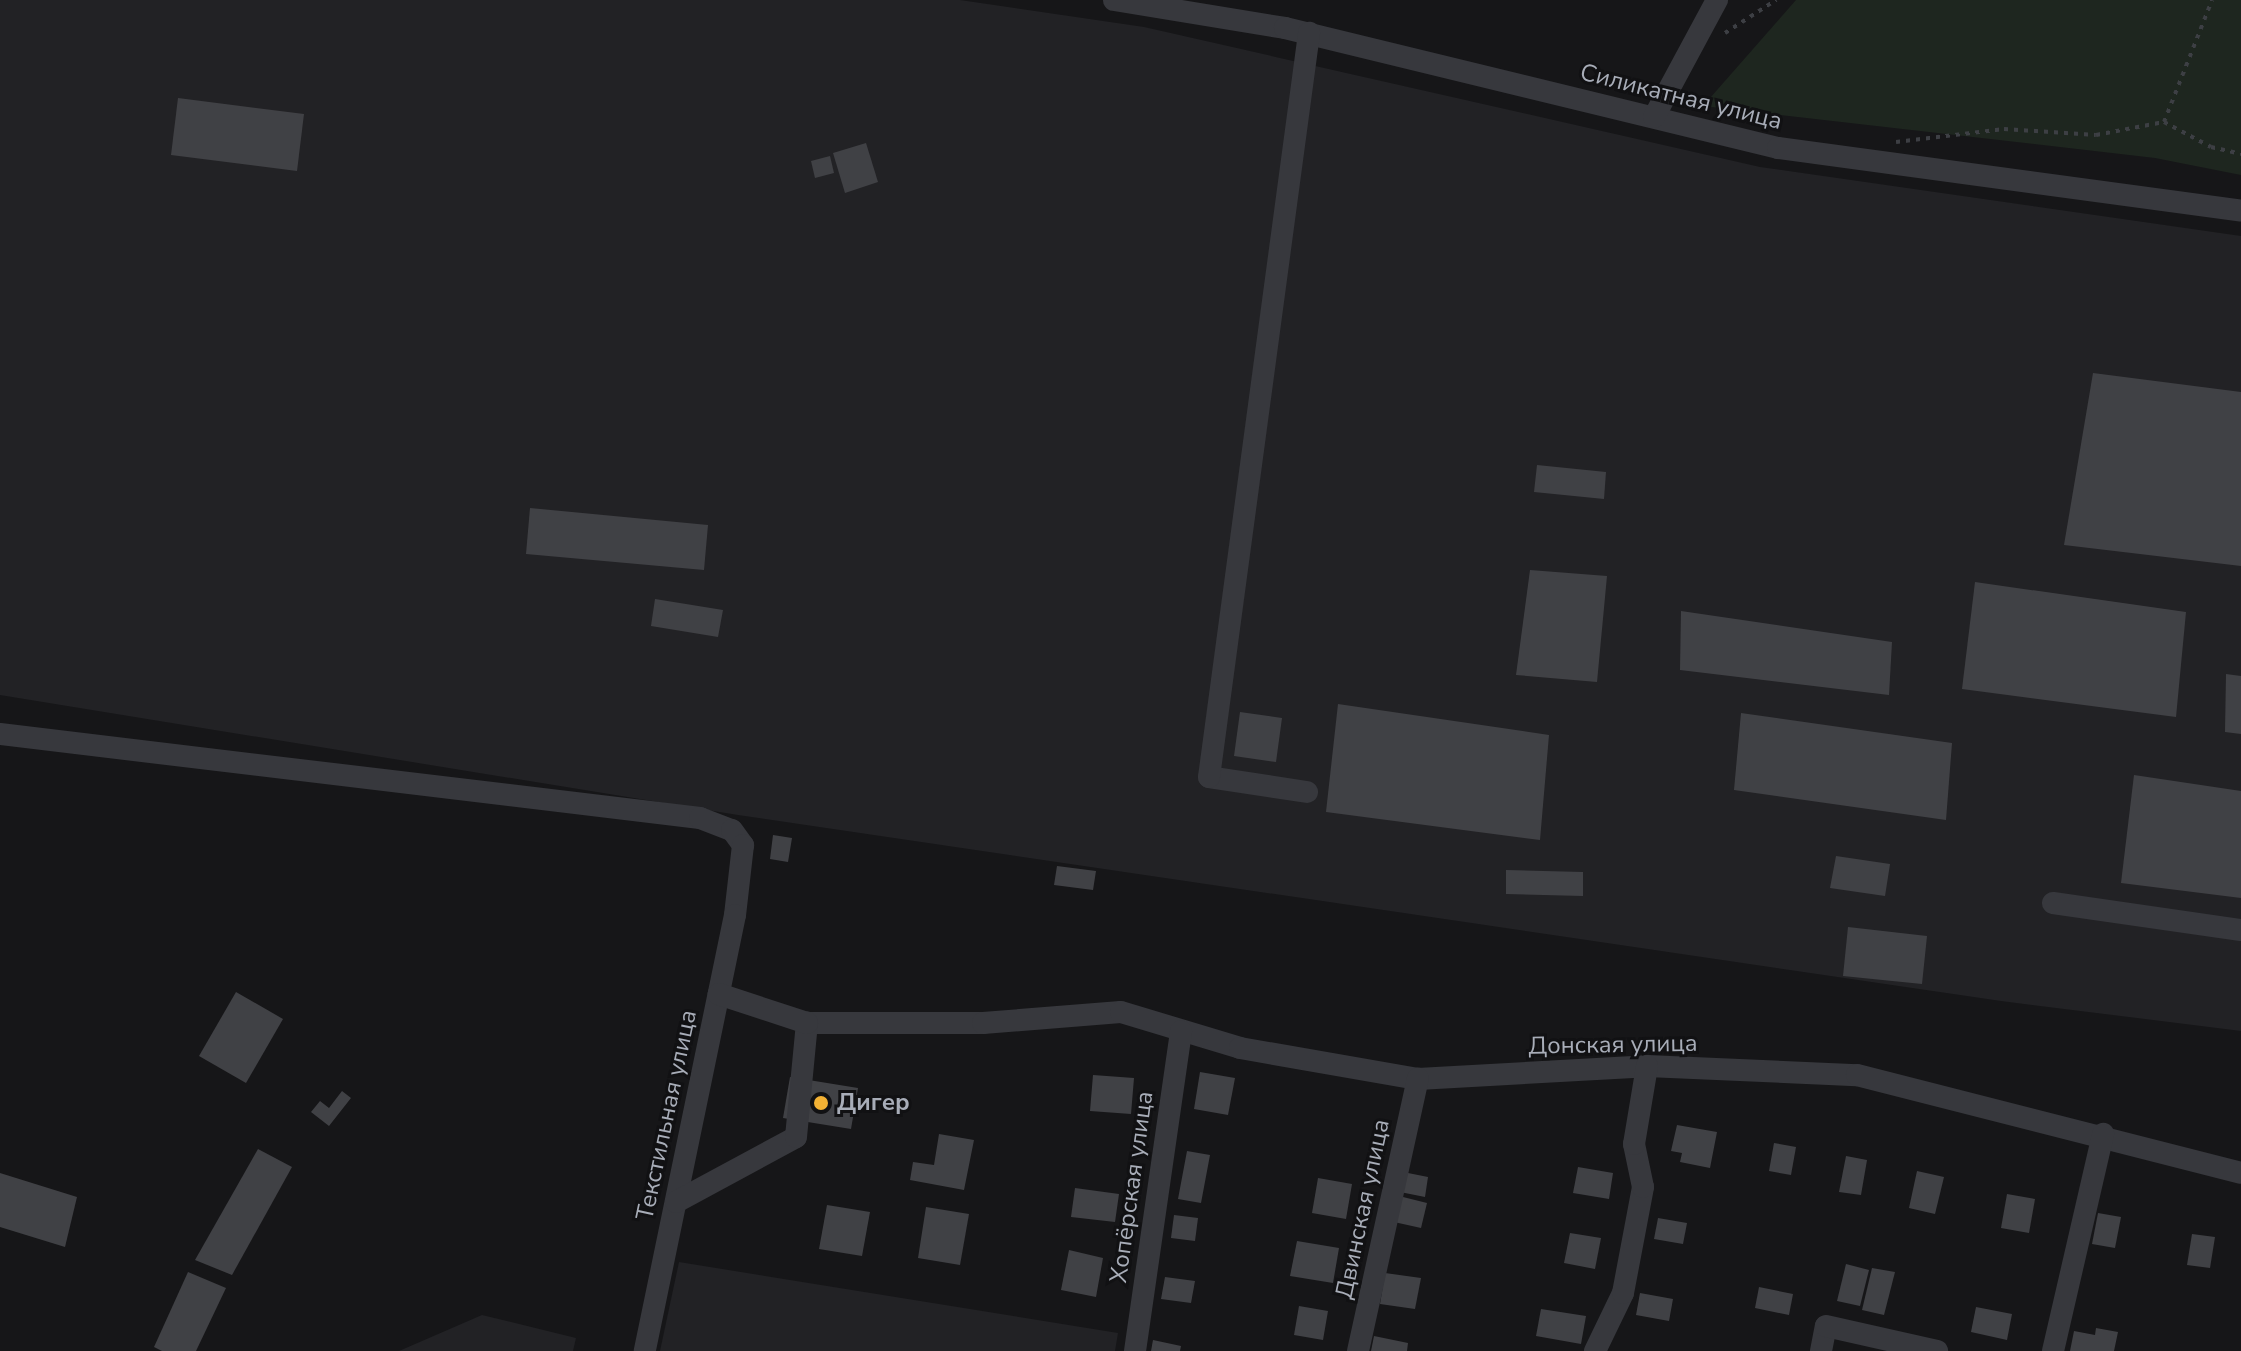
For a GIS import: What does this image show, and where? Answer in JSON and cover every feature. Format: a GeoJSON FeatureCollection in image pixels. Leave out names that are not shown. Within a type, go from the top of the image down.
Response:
{"type":"FeatureCollection","features":[{"type":"Feature","properties":{"kind":"street","name":"Силикатная улица"},"geometry":{"type":"LineString","coordinates":[[1114,0],[1309,33],[1778,148],[2241,211]]}},
{"type":"Feature","properties":{"kind":"street"},"geometry":{"type":"LineString","coordinates":[[1654,117],[1717,0]]}},
{"type":"Feature","properties":{"kind":"street"},"geometry":{"type":"LineString","coordinates":[[1307,792],[1209,777],[1309,33]]}},
{"type":"Feature","properties":{"kind":"street","name":"Текстильная улица"},"geometry":{"type":"LineString","coordinates":[[0,734],[700,818],[732,830],[743,845],[738,889],[645,1351]]}},
{"type":"Feature","properties":{"kind":"street"},"geometry":{"type":"LineString","coordinates":[[2053,903],[2241,930]]}},
{"type":"Feature","properties":{"kind":"street","name":"Донская улица"},"geometry":{"type":"LineString","coordinates":[[719,994],[807,1023],[983,1023],[1121,1012],[1240,1048],[1418,1079],[1647,1066],[1857,1075],[2103,1134],[2241,1173]]}},
{"type":"Feature","properties":{"kind":"street"},"geometry":{"type":"LineString","coordinates":[[676,1202],[796,1137],[807,1023]]}},
{"type":"Feature","properties":{"kind":"street","name":"Хопёрская улица"},"geometry":{"type":"LineString","coordinates":[[1135,1351],[1181,1031]]}},
{"type":"Feature","properties":{"kind":"street"},"geometry":{"type":"LineString","coordinates":[[1595,1351],[1623,1293],[1643,1187],[1634,1144],[1647,1066]]}},
{"type":"Feature","properties":{"kind":"street","name":"Двинская улица"},"geometry":{"type":"LineString","coordinates":[[1358,1351],[1418,1079]]}},
{"type":"Feature","properties":{"kind":"street"},"geometry":{"type":"LineString","coordinates":[[2053,1351],[2103,1134]]}},
{"type":"Feature","properties":{"kind":"street"},"geometry":{"type":"LineString","coordinates":[[1821,1351],[1826,1326],[1937,1351]]}},
{"type":"Feature","properties":{"kind":"path"},"geometry":{"type":"LineString","coordinates":[[1688,54],[1776,0]]}},
{"type":"Feature","properties":{"kind":"path"},"geometry":{"type":"LineString","coordinates":[[2164,122],[2212,0]]}},
{"type":"Feature","properties":{"kind":"path"},"geometry":{"type":"LineString","coordinates":[[1857,159],[1900,140],[2004,129],[2096,135],[2164,122],[2211,147],[2241,154]]}},
{"type":"Feature","properties":{"kind":"shaded area"},"geometry":{"type":"Polygon","coordinates":[[[0,0],[960,0],[1144,27],[1760,167],[2241,236],[2241,1031],[2001,1001],[738,815],[0,695],[0,0]]]}},
{"type":"Feature","properties":{"kind":"shaded area"},"geometry":{"type":"Polygon","coordinates":[[[1796,0],[2241,0],[2241,175],[2155,158],[1703,106],[1796,0]]]}},
{"type":"Feature","properties":{"kind":"shaded area"},"geometry":{"type":"Polygon","coordinates":[[[679,1262],[1118,1333],[1115,1351],[660,1351],[679,1262]]]}},
{"type":"Feature","properties":{"kind":"shaded area"},"geometry":{"type":"Polygon","coordinates":[[[482,1315],[576,1338],[573,1351],[399,1351],[482,1315]]]}},
{"type":"Feature","properties":{"kind":"building"},"geometry":{"type":"Polygon","coordinates":[[[178,98],[304,114],[297,171],[171,155],[178,98]]]}},
{"type":"Feature","properties":{"kind":"building"},"geometry":{"type":"Polygon","coordinates":[[[866,143],[878,182],[845,193],[833,153],[866,143]]]}},
{"type":"Feature","properties":{"kind":"building"},"geometry":{"type":"Polygon","coordinates":[[[830,156],[834,173],[815,178],[811,161],[830,156]]]}},
{"type":"Feature","properties":{"kind":"building"},"geometry":{"type":"Polygon","coordinates":[[[2093,373],[2241,392],[2241,566],[2064,545],[2093,373]]]}},
{"type":"Feature","properties":{"kind":"building"},"geometry":{"type":"Polygon","coordinates":[[[1537,465],[1606,472],[1604,499],[1534,492],[1537,465]]]}},
{"type":"Feature","properties":{"kind":"building"},"geometry":{"type":"Polygon","coordinates":[[[530,508],[708,525],[704,570],[526,554],[530,508]]]}},
{"type":"Feature","properties":{"kind":"building"},"geometry":{"type":"Polygon","coordinates":[[[1530,570],[1607,576],[1597,682],[1516,675],[1530,570]]]}},
{"type":"Feature","properties":{"kind":"building"},"geometry":{"type":"Polygon","coordinates":[[[1975,582],[2186,612],[2176,717],[1962,689],[1975,582]]]}},
{"type":"Feature","properties":{"kind":"building"},"geometry":{"type":"Polygon","coordinates":[[[655,599],[723,610],[718,637],[651,626],[655,599]]]}},
{"type":"Feature","properties":{"kind":"building"},"geometry":{"type":"Polygon","coordinates":[[[1681,611],[1892,642],[1889,695],[1680,670],[1681,611]]]}},
{"type":"Feature","properties":{"kind":"building"},"geometry":{"type":"Polygon","coordinates":[[[2226,674],[2241,676],[2241,734],[2225,732],[2226,674]]]}},
{"type":"Feature","properties":{"kind":"building"},"geometry":{"type":"Polygon","coordinates":[[[1338,704],[1549,735],[1540,840],[1326,812],[1338,704]]]}},
{"type":"Feature","properties":{"kind":"building"},"geometry":{"type":"Polygon","coordinates":[[[1240,712],[1282,718],[1276,762],[1234,756],[1240,712]]]}},
{"type":"Feature","properties":{"kind":"building"},"geometry":{"type":"Polygon","coordinates":[[[1741,713],[1952,743],[1946,820],[1734,790],[1741,713]]]}},
{"type":"Feature","properties":{"kind":"building"},"geometry":{"type":"Polygon","coordinates":[[[2134,775],[2241,791],[2241,898],[2121,883],[2134,775]]]}},
{"type":"Feature","properties":{"kind":"building"},"geometry":{"type":"Polygon","coordinates":[[[773,835],[792,838],[788,862],[770,859],[773,835]]]}},
{"type":"Feature","properties":{"kind":"building"},"geometry":{"type":"Polygon","coordinates":[[[1836,856],[1890,864],[1885,896],[1830,888],[1836,856]]]}},
{"type":"Feature","properties":{"kind":"building"},"geometry":{"type":"Polygon","coordinates":[[[1057,866],[1096,871],[1093,890],[1054,885],[1057,866]]]}},
{"type":"Feature","properties":{"kind":"building"},"geometry":{"type":"Polygon","coordinates":[[[1506,870],[1583,872],[1583,896],[1506,894],[1506,870]]]}},
{"type":"Feature","properties":{"kind":"building"},"geometry":{"type":"Polygon","coordinates":[[[1848,927],[1927,936],[1922,984],[1843,976],[1848,927]]]}},
{"type":"Feature","properties":{"kind":"building"},"geometry":{"type":"Polygon","coordinates":[[[236,992],[283,1019],[246,1083],[199,1056],[236,992]]]}},
{"type":"Feature","properties":{"kind":"building"},"geometry":{"type":"Polygon","coordinates":[[[1200,1072],[1235,1078],[1228,1115],[1194,1109],[1200,1072]]]}},
{"type":"Feature","properties":{"kind":"building"},"geometry":{"type":"Polygon","coordinates":[[[1093,1075],[1134,1078],[1131,1114],[1090,1111],[1093,1075]]]}},
{"type":"Feature","properties":{"kind":"building","name":"Дигер"},"geometry":{"type":"Polygon","coordinates":[[[790,1077],[858,1088],[851,1129],[783,1118],[790,1077]]]}},
{"type":"Feature","properties":{"kind":"building"},"geometry":{"type":"Polygon","coordinates":[[[342,1091],[351,1098],[329,1126],[311,1112],[320,1101],[329,1108],[342,1091]]]}},
{"type":"Feature","properties":{"kind":"building"},"geometry":{"type":"Polygon","coordinates":[[[1677,1125],[1717,1132],[1710,1168],[1680,1162],[1682,1153],[1671,1151],[1677,1125]]]}},
{"type":"Feature","properties":{"kind":"building"},"geometry":{"type":"Polygon","coordinates":[[[939,1134],[974,1140],[964,1190],[910,1180],[913,1162],[934,1165],[939,1134]]]}},
{"type":"Feature","properties":{"kind":"building"},"geometry":{"type":"Polygon","coordinates":[[[1774,1143],[1796,1147],[1791,1175],[1769,1171],[1774,1143]]]}},
{"type":"Feature","properties":{"kind":"building"},"geometry":{"type":"Polygon","coordinates":[[[258,1149],[292,1167],[232,1275],[195,1260],[258,1149]]]}},
{"type":"Feature","properties":{"kind":"building"},"geometry":{"type":"Polygon","coordinates":[[[1187,1151],[1210,1155],[1201,1203],[1178,1199],[1187,1151]]]}},
{"type":"Feature","properties":{"kind":"building"},"geometry":{"type":"Polygon","coordinates":[[[1846,1156],[1867,1160],[1861,1195],[1839,1192],[1846,1156]]]}},
{"type":"Feature","properties":{"kind":"building"},"geometry":{"type":"Polygon","coordinates":[[[1578,1167],[1613,1173],[1609,1199],[1573,1193],[1578,1167]]]}},
{"type":"Feature","properties":{"kind":"building"},"geometry":{"type":"Polygon","coordinates":[[[1917,1171],[1944,1177],[1935,1214],[1909,1208],[1917,1171]]]}},
{"type":"Feature","properties":{"kind":"building"},"geometry":{"type":"Polygon","coordinates":[[[1403,1172],[1428,1177],[1425,1197],[1400,1192],[1403,1172]]]}},
{"type":"Feature","properties":{"kind":"building"},"geometry":{"type":"Polygon","coordinates":[[[0,1173],[77,1197],[65,1247],[0,1227],[0,1173]]]}},
{"type":"Feature","properties":{"kind":"building"},"geometry":{"type":"Polygon","coordinates":[[[1318,1178],[1352,1184],[1346,1219],[1312,1213],[1318,1178]]]}},
{"type":"Feature","properties":{"kind":"building"},"geometry":{"type":"Polygon","coordinates":[[[1075,1188],[1119,1194],[1115,1222],[1071,1217],[1075,1188]]]}},
{"type":"Feature","properties":{"kind":"building"},"geometry":{"type":"Polygon","coordinates":[[[2007,1194],[2035,1199],[2029,1233],[2001,1228],[2007,1194]]]}},
{"type":"Feature","properties":{"kind":"building"},"geometry":{"type":"Polygon","coordinates":[[[1399,1196],[1427,1203],[1421,1228],[1394,1222],[1399,1196]]]}},
{"type":"Feature","properties":{"kind":"building"},"geometry":{"type":"Polygon","coordinates":[[[827,1205],[870,1212],[862,1256],[819,1249],[827,1205]]]}},
{"type":"Feature","properties":{"kind":"building"},"geometry":{"type":"Polygon","coordinates":[[[926,1207],[969,1214],[960,1265],[918,1258],[926,1207]]]}},
{"type":"Feature","properties":{"kind":"building"},"geometry":{"type":"Polygon","coordinates":[[[2098,1213],[2121,1217],[2115,1248],[2092,1244],[2098,1213]]]}},
{"type":"Feature","properties":{"kind":"building"},"geometry":{"type":"Polygon","coordinates":[[[1174,1215],[1198,1218],[1195,1241],[1171,1238],[1174,1215]]]}},
{"type":"Feature","properties":{"kind":"building"},"geometry":{"type":"Polygon","coordinates":[[[1658,1218],[1687,1223],[1683,1244],[1654,1239],[1658,1218]]]}},
{"type":"Feature","properties":{"kind":"building"},"geometry":{"type":"Polygon","coordinates":[[[1570,1233],[1601,1238],[1595,1269],[1564,1263],[1570,1233]]]}},
{"type":"Feature","properties":{"kind":"building"},"geometry":{"type":"Polygon","coordinates":[[[2192,1234],[2215,1237],[2210,1268],[2187,1265],[2192,1234]]]}},
{"type":"Feature","properties":{"kind":"building"},"geometry":{"type":"Polygon","coordinates":[[[1297,1241],[1339,1248],[1333,1283],[1290,1276],[1297,1241]]]}},
{"type":"Feature","properties":{"kind":"building"},"geometry":{"type":"Polygon","coordinates":[[[1069,1250],[1103,1258],[1096,1297],[1061,1290],[1069,1250]]]}},
{"type":"Feature","properties":{"kind":"building"},"geometry":{"type":"Polygon","coordinates":[[[1846,1264],[1869,1270],[1860,1306],[1837,1301],[1846,1264]]]}},
{"type":"Feature","properties":{"kind":"building"},"geometry":{"type":"Polygon","coordinates":[[[1872,1268],[1895,1272],[1884,1315],[1862,1310],[1872,1268]]]}},
{"type":"Feature","properties":{"kind":"building"},"geometry":{"type":"Polygon","coordinates":[[[188,1272],[226,1288],[196,1351],[162,1351],[154,1347],[188,1272]]]}},
{"type":"Feature","properties":{"kind":"building"},"geometry":{"type":"Polygon","coordinates":[[[1385,1273],[1421,1278],[1415,1309],[1380,1304],[1385,1273]]]}},
{"type":"Feature","properties":{"kind":"building"},"geometry":{"type":"Polygon","coordinates":[[[1165,1277],[1195,1281],[1191,1303],[1161,1299],[1165,1277]]]}},
{"type":"Feature","properties":{"kind":"building"},"geometry":{"type":"Polygon","coordinates":[[[1759,1287],[1793,1294],[1789,1315],[1755,1308],[1759,1287]]]}},
{"type":"Feature","properties":{"kind":"building"},"geometry":{"type":"Polygon","coordinates":[[[1640,1293],[1673,1299],[1669,1321],[1636,1315],[1640,1293]]]}},
{"type":"Feature","properties":{"kind":"building"},"geometry":{"type":"Polygon","coordinates":[[[1299,1306],[1328,1311],[1323,1340],[1294,1335],[1299,1306]]]}},
{"type":"Feature","properties":{"kind":"building"},"geometry":{"type":"Polygon","coordinates":[[[1976,1307],[2012,1314],[2007,1340],[1971,1332],[1976,1307]]]}},
{"type":"Feature","properties":{"kind":"building"},"geometry":{"type":"Polygon","coordinates":[[[1541,1309],[1586,1316],[1581,1344],[1536,1336],[1541,1309]]]}},
{"type":"Feature","properties":{"kind":"building"},"geometry":{"type":"Polygon","coordinates":[[[2096,1328],[2118,1332],[2114,1351],[2070,1351],[2074,1331],[2095,1335],[2096,1328]]]}},
{"type":"Feature","properties":{"kind":"building"},"geometry":{"type":"Polygon","coordinates":[[[1374,1336],[1408,1343],[1407,1351],[1371,1351],[1374,1336]]]}},
{"type":"Feature","properties":{"kind":"building"},"geometry":{"type":"Polygon","coordinates":[[[1153,1340],[1181,1346],[1180,1351],[1151,1351],[1153,1340]]]}},
{"type":"Feature","properties":{"kind":"place","name":"Дигер"},"geometry":{"type":"Point","coordinates":[821,1103]}}]}
